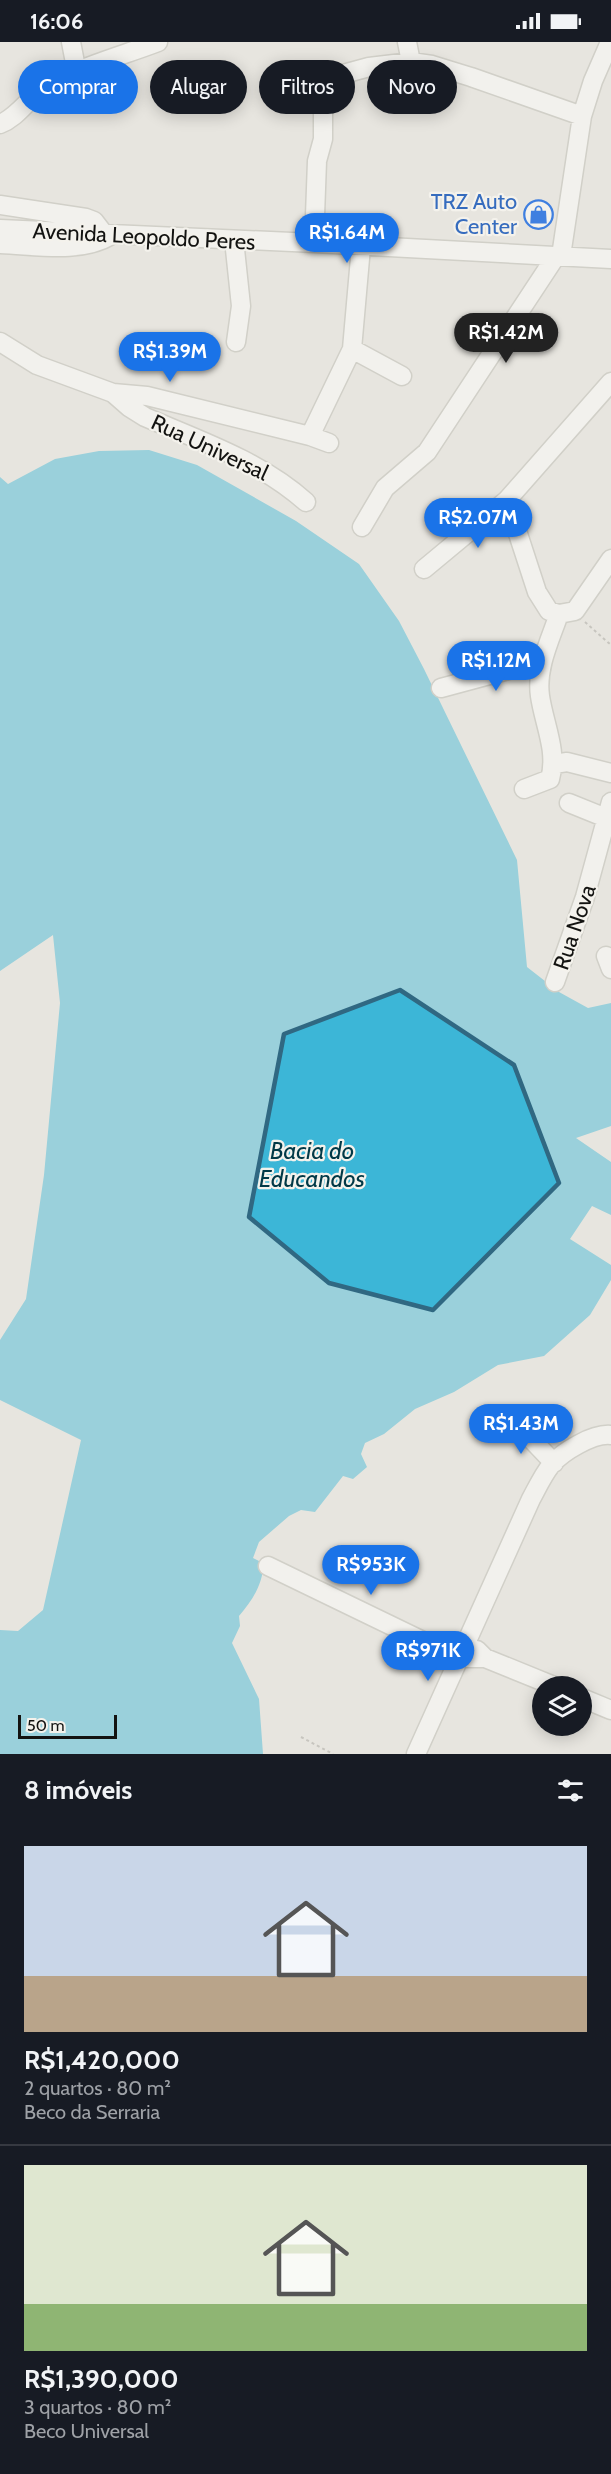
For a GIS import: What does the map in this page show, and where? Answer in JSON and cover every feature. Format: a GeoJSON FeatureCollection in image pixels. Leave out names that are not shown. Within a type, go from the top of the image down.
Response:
{"type":"FeatureCollection","features":[{"type":"Feature","properties":{"kind":"street"},"geometry":{"type":"LineString","coordinates":[[72,42],[75,60]]}},
{"type":"Feature","properties":{"kind":"street"},"geometry":{"type":"LineString","coordinates":[[111,60],[158,42]]}},
{"type":"Feature","properties":{"kind":"street"},"geometry":{"type":"LineString","coordinates":[[407,42],[411,60]]}},
{"type":"Feature","properties":{"kind":"street"},"geometry":{"type":"LineString","coordinates":[[362,527],[385,488],[427,452],[558,256],[582,116],[593,81],[610,42]]}},
{"type":"Feature","properties":{"kind":"street"},"geometry":{"type":"LineString","coordinates":[[457,73],[582,116]]}},
{"type":"Feature","properties":{"kind":"street"},"geometry":{"type":"LineString","coordinates":[[0,124],[18,112]]}},
{"type":"Feature","properties":{"kind":"street"},"geometry":{"type":"LineString","coordinates":[[314,243],[317,160],[322,146],[322,114]]}},
{"type":"Feature","properties":{"kind":"street"},"geometry":{"type":"LineString","coordinates":[[0,206],[86,218],[94,221],[109,234],[97,244],[83,247],[0,244]]}},
{"type":"Feature","properties":{"kind":"street","name":"Avenida Leopoldo Peres"},"geometry":{"type":"LineString","coordinates":[[0,229],[611,259]]}},
{"type":"Feature","properties":{"kind":"street"},"geometry":{"type":"LineString","coordinates":[[234,240],[242,306],[236,342]]}},
{"type":"Feature","properties":{"kind":"street"},"geometry":{"type":"LineString","coordinates":[[310,436],[352,349],[361,247]]}},
{"type":"Feature","properties":{"kind":"street"},"geometry":{"type":"LineString","coordinates":[[0,342],[38,365],[113,393],[147,396],[310,436],[328,443]]}},
{"type":"Feature","properties":{"kind":"street"},"geometry":{"type":"LineString","coordinates":[[352,349],[402,376]]}},
{"type":"Feature","properties":{"kind":"street"},"geometry":{"type":"LineString","coordinates":[[424,569],[507,500],[611,382]]}},
{"type":"Feature","properties":{"kind":"street","name":"Rua Universal"},"geometry":{"type":"LineString","coordinates":[[113,393],[145,417],[255,465],[286,484],[306,502]]}},
{"type":"Feature","properties":{"kind":"street"},"geometry":{"type":"LineString","coordinates":[[507,500],[537,592],[549,610],[567,613]]}},
{"type":"Feature","properties":{"kind":"street"},"geometry":{"type":"LineString","coordinates":[[524,789],[550,779],[554,764],[540,694],[542,662],[567,613],[611,559]]}},
{"type":"Feature","properties":{"kind":"street"},"geometry":{"type":"LineString","coordinates":[[441,688],[542,662]]}},
{"type":"Feature","properties":{"kind":"street"},"geometry":{"type":"LineString","coordinates":[[554,764],[567,762],[611,774]]}},
{"type":"Feature","properties":{"kind":"street"},"geometry":{"type":"LineString","coordinates":[[569,803],[610,813]]}},
{"type":"Feature","properties":{"kind":"street","name":"Rua Nova"},"geometry":{"type":"LineString","coordinates":[[555,982],[585,897],[610,813]]}},
{"type":"Feature","properties":{"kind":"street"},"geometry":{"type":"LineString","coordinates":[[519,1422],[533,1441],[554,1462]]}},
{"type":"Feature","properties":{"kind":"street"},"geometry":{"type":"LineString","coordinates":[[416,1754],[531,1499],[554,1462],[609,1430]]}},
{"type":"Feature","properties":{"kind":"street"},"geometry":{"type":"LineString","coordinates":[[268,1566],[458,1658],[485,1658],[532,1677]]}},
{"type":"Feature","properties":{"kind":"street"},"geometry":{"type":"LineString","coordinates":[[467,1640],[485,1658]]}},
{"type":"Feature","properties":{"kind":"street"},"geometry":{"type":"LineString","coordinates":[[592,1702],[611,1710]]}},
{"type":"Feature","properties":{"kind":"path"},"geometry":{"type":"LineString","coordinates":[[567,613],[611,645]]}},
{"type":"Feature","properties":{"kind":"path"},"geometry":{"type":"LineString","coordinates":[[301,1737],[333,1754]]}},
{"type":"Feature","properties":{"kind":"highlighted area"},"geometry":{"type":"Polygon","coordinates":[[[400,990],[514,1065],[559,1183],[433,1310],[329,1283],[249,1217],[284,1034],[400,990]]]}},
{"type":"Feature","properties":{"kind":"water","name":"Bacia do Educandos"},"geometry":{"type":"Polygon","coordinates":[[[149,450],[197,465],[296,521],[359,564],[399,621],[517,860],[527,967],[559,992],[588,1008],[611,1003],[611,1126],[576,1138],[611,1162],[611,1215],[592,1206],[570,1239],[611,1265],[611,1280],[590,1315],[544,1356],[498,1365],[454,1392],[415,1409],[384,1434],[365,1443],[361,1454],[367,1467],[353,1479],[343,1476],[315,1512],[301,1510],[289,1516],[259,1542],[253,1558],[263,1563],[262,1578],[253,1598],[239,1616],[240,1626],[232,1643],[259,1699],[263,1754],[0,1754],[0,1630],[18,1631],[43,1610],[81,1440],[0,1400],[0,1340],[26,1299],[44,1175],[60,1003],[53,935],[0,971],[0,477],[8,484],[55,459],[99,451],[149,450]]]}},
{"type":"Feature","properties":{"kind":"place","name":"TRZ Auto Center"},"geometry":{"type":"Point","coordinates":[538,214]}}]}
